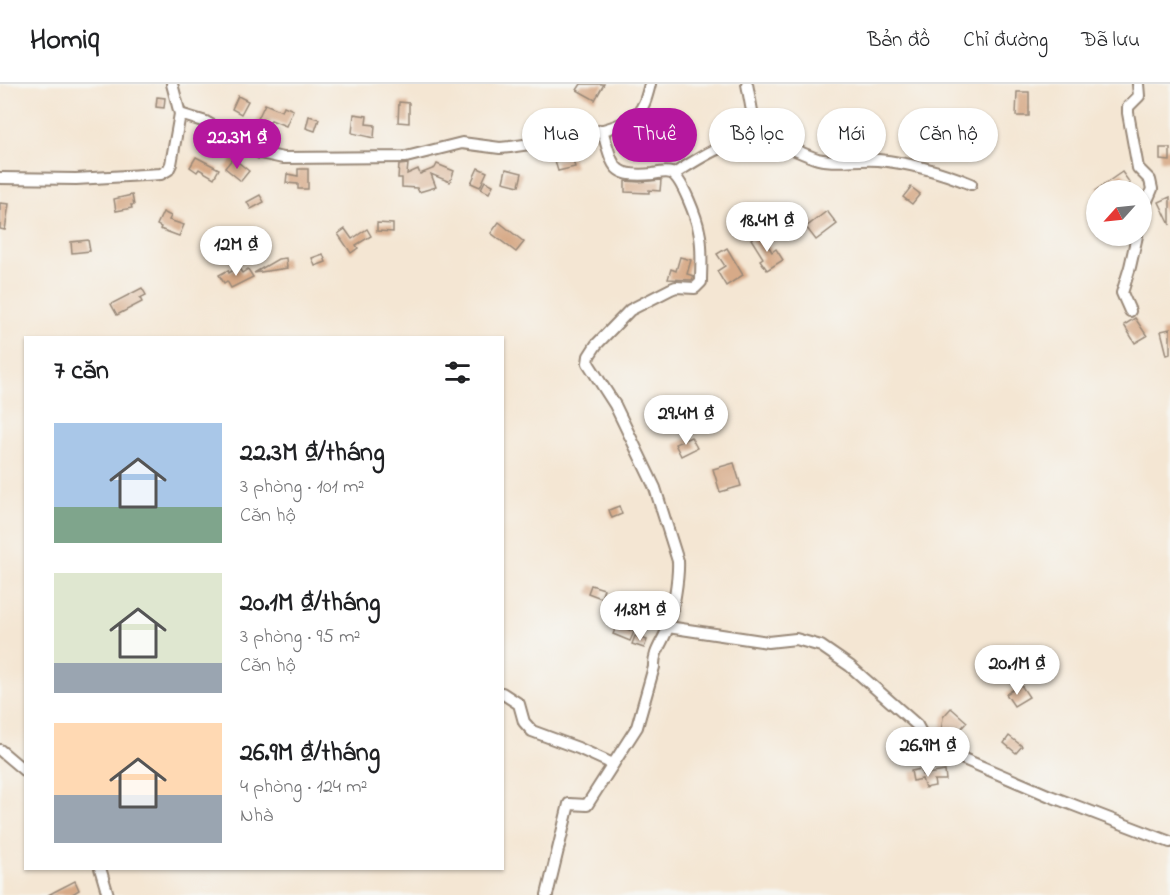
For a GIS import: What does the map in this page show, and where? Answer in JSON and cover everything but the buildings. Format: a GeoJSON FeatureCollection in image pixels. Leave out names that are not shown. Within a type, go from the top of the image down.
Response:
{"type":"FeatureCollection","features":[{"type":"Feature","properties":{"kind":"street"},"geometry":{"type":"LineString","coordinates":[[0,178],[76,179],[161,174],[168,170],[171,164],[180,114],[172,84]]}},
{"type":"Feature","properties":{"kind":"street"},"geometry":{"type":"LineString","coordinates":[[180,114],[206,122],[260,153],[283,158],[406,156],[462,144],[510,147],[602,130],[635,117],[645,104],[650,84]]}},
{"type":"Feature","properties":{"kind":"street"},"geometry":{"type":"LineString","coordinates":[[747,84],[751,108]]}},
{"type":"Feature","properties":{"kind":"street"},"geometry":{"type":"LineString","coordinates":[[1138,84],[1139,96],[1128,107],[1128,112],[1138,168],[1150,180]]}},
{"type":"Feature","properties":{"kind":"street"},"geometry":{"type":"LineString","coordinates":[[547,895],[569,804],[587,805],[637,727],[654,667],[653,659],[668,627],[678,571],[676,552],[655,488],[615,405],[588,363],[589,356],[630,310],[676,287],[695,288],[701,282],[699,230],[680,182],[674,174],[668,172],[636,175],[620,172],[612,161],[602,130]]}},
{"type":"Feature","properties":{"kind":"street"},"geometry":{"type":"LineString","coordinates":[[674,174],[709,153]]}},
{"type":"Feature","properties":{"kind":"street"},"geometry":{"type":"LineString","coordinates":[[805,155],[839,162],[886,162],[939,172],[971,184]]}},
{"type":"Feature","properties":{"kind":"street"},"geometry":{"type":"LineString","coordinates":[[1130,311],[1122,293],[1135,246]]}},
{"type":"Feature","properties":{"kind":"street"},"geometry":{"type":"LineString","coordinates":[[668,627],[768,642],[796,639],[821,646],[850,666],[917,725],[931,745],[1050,796],[1170,842]]}},
{"type":"Feature","properties":{"kind":"street"},"geometry":{"type":"LineString","coordinates":[[504,694],[519,704],[524,722],[532,731],[613,764]]}},
{"type":"Feature","properties":{"kind":"street"},"geometry":{"type":"LineString","coordinates":[[0,750],[24,770]]}},
{"type":"Feature","properties":{"kind":"street"},"geometry":{"type":"LineString","coordinates":[[101,870],[108,895]]}}]}
